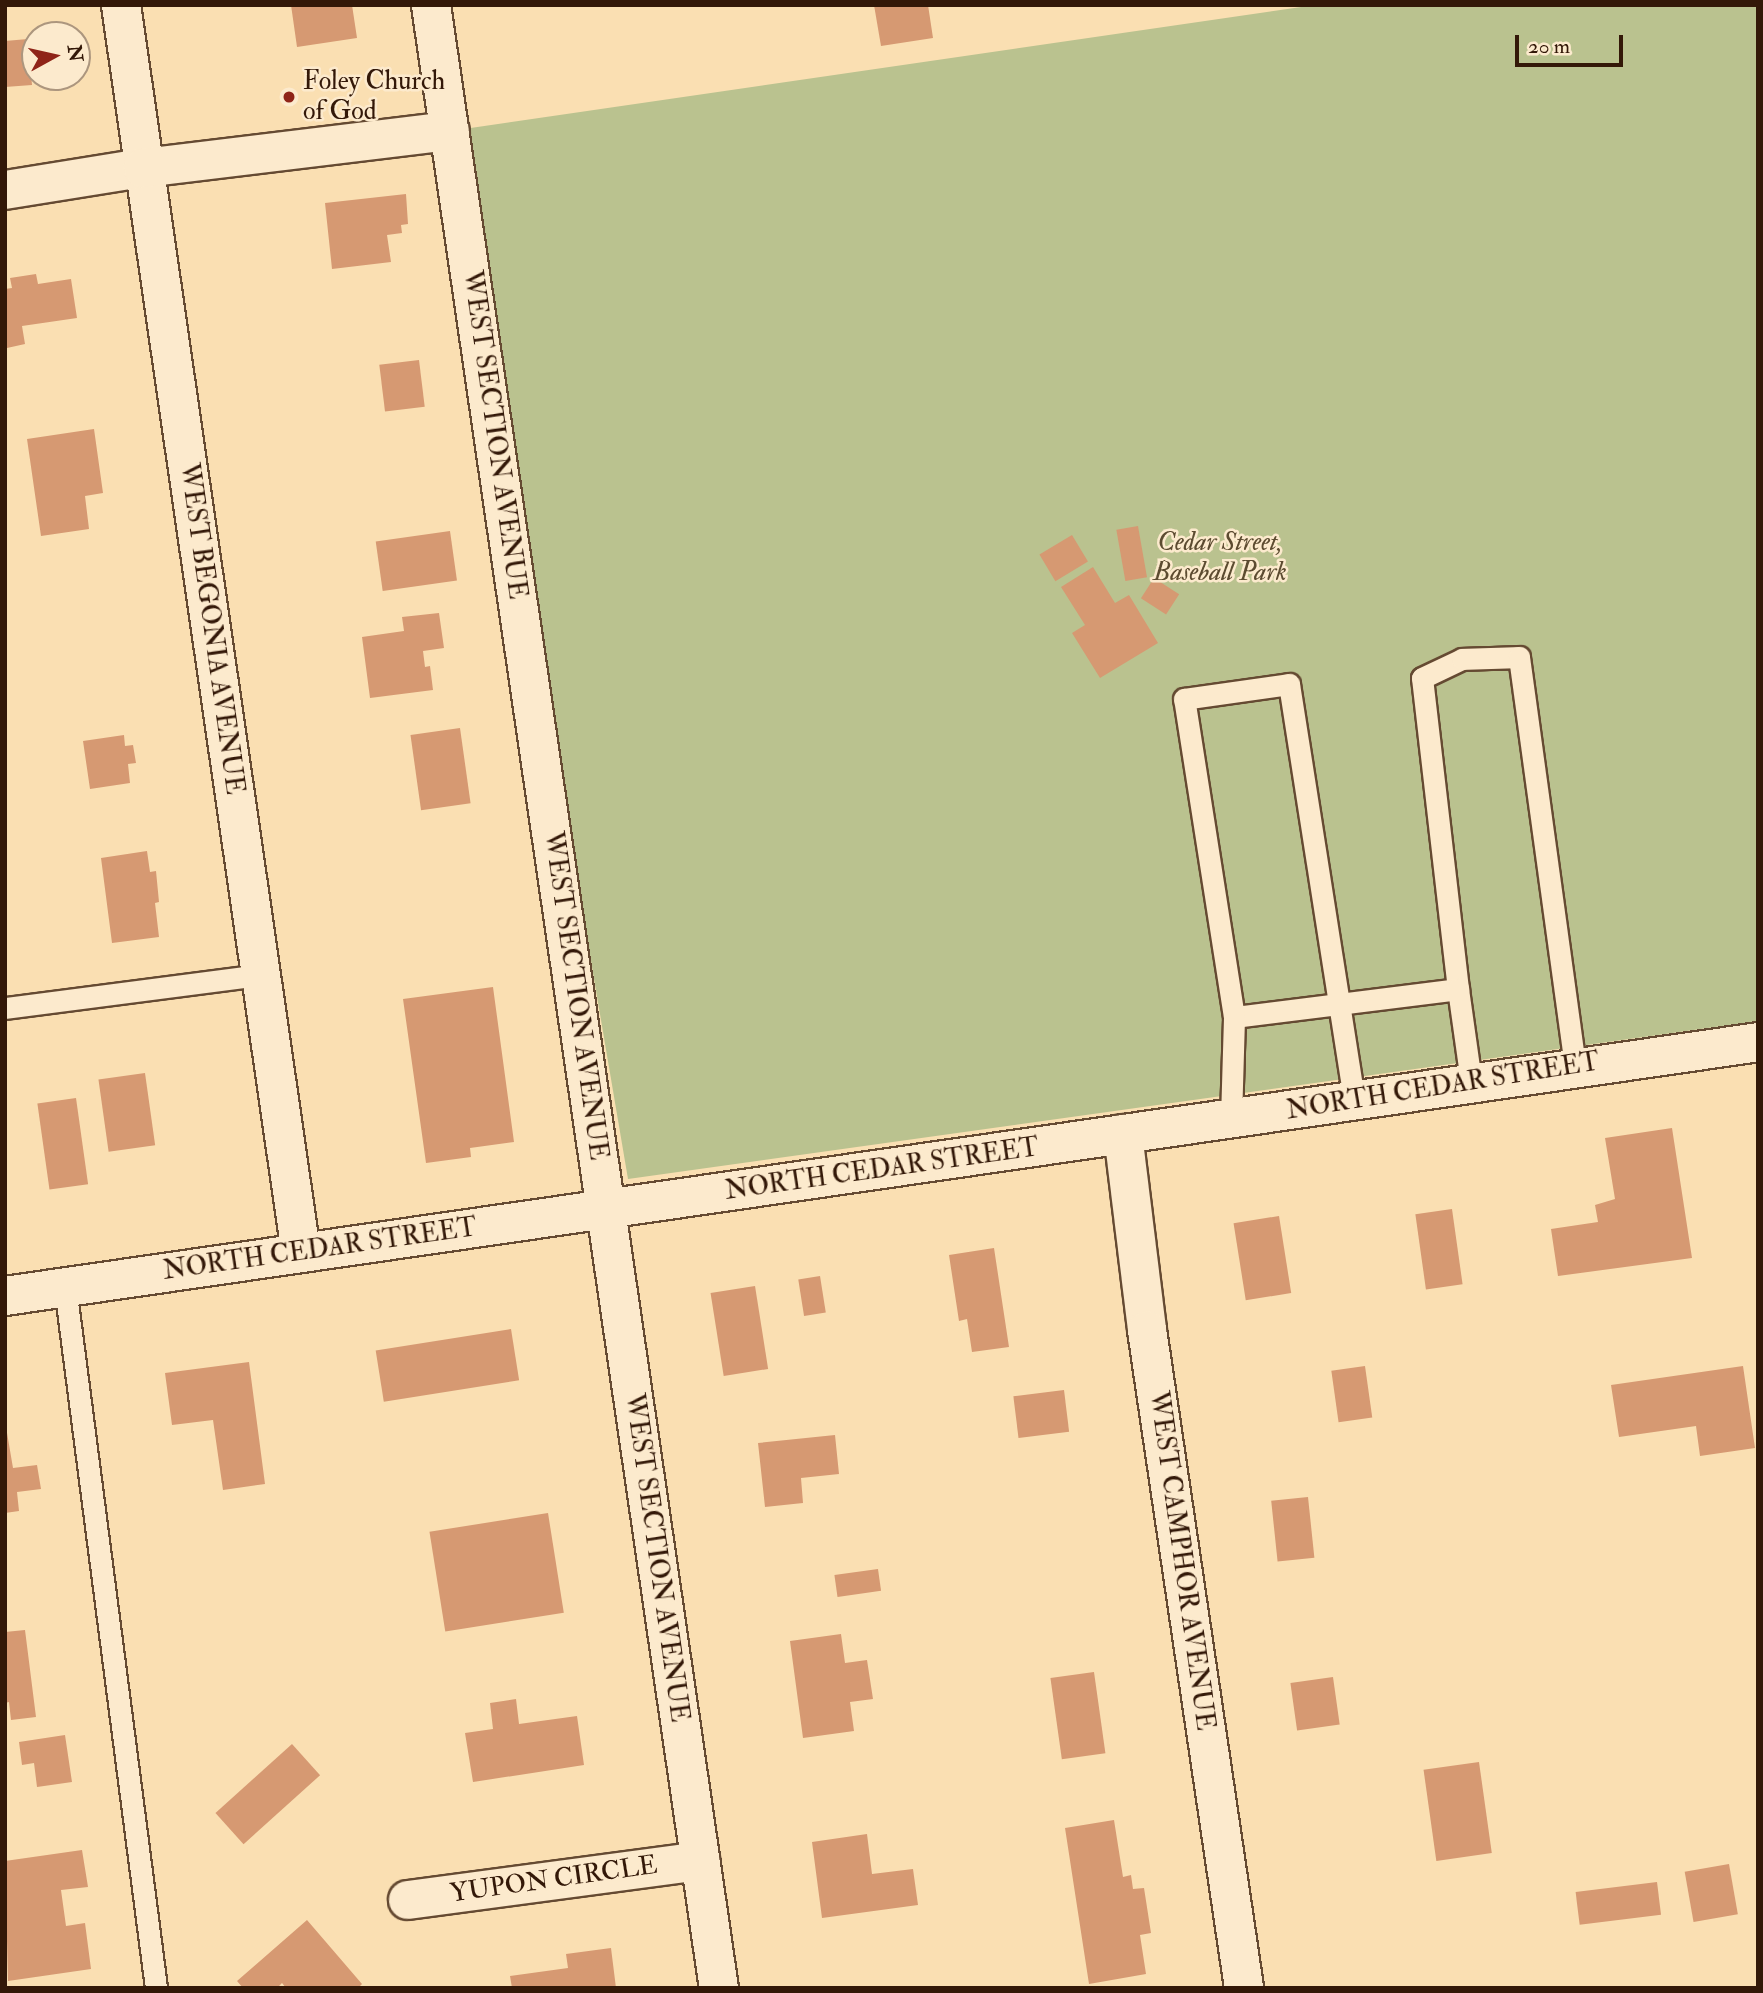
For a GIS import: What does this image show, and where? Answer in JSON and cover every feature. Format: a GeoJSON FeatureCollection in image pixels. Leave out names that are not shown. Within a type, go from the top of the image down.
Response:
{"type":"FeatureCollection","features":[{"type":"Feature","properties":{"kind":"street","name":"WEST BEGONIA AVENUE"},"geometry":{"type":"LineString","coordinates":[[121,5],[301,1253]]}},
{"type":"Feature","properties":{"kind":"street","name":"WEST SECTION AVENUE"},"geometry":{"type":"LineString","coordinates":[[431,5],[719,1988]]}},
{"type":"Feature","properties":{"kind":"street"},"geometry":{"type":"LineString","coordinates":[[5,190],[143,168],[450,131]]}},
{"type":"Feature","properties":{"kind":"street","name":"NORTH CEDAR STREET"},"geometry":{"type":"LineString","coordinates":[[5,1296],[1758,1042]]}},
{"type":"Feature","properties":{"kind":"street","name":"WEST CAMPHOR AVENUE"},"geometry":{"type":"LineString","coordinates":[[1123,1134],[1149,1344],[1244,1988]]}},
{"type":"Feature","properties":{"kind":"street","name":"YUPON CIRCLE"},"geometry":{"type":"LineString","coordinates":[[408,1900],[700,1861]]}},
{"type":"Feature","properties":{"kind":"lane"},"geometry":{"type":"LineString","coordinates":[[1471,1082],[1422,678],[1462,659],[1519,657],[1575,1067]]}},
{"type":"Feature","properties":{"kind":"lane"},"geometry":{"type":"LineString","coordinates":[[1231,1119],[1234,1017],[1184,699],[1289,684],[1354,1100]]}},
{"type":"Feature","properties":{"kind":"lane"},"geometry":{"type":"LineString","coordinates":[[5,1008],[260,975]]}},
{"type":"Feature","properties":{"kind":"lane"},"geometry":{"type":"LineString","coordinates":[[1234,1017],[1458,989]]}},
{"type":"Feature","properties":{"kind":"lane"},"geometry":{"type":"LineString","coordinates":[[65,1287],[156,1988]]}},
{"type":"Feature","properties":{"kind":"green space","name":"Cedar Street, Baseball Park"},"geometry":{"type":"Polygon","coordinates":[[[1315,5],[1758,5],[1758,1021],[628,1179],[450,131],[1315,5]]]}},
{"type":"Feature","properties":{"kind":"building"},"geometry":{"type":"Polygon","coordinates":[[[291,5],[352,5],[357,38],[297,47],[291,5]]]}},
{"type":"Feature","properties":{"kind":"building"},"geometry":{"type":"Polygon","coordinates":[[[874,5],[928,5],[933,38],[881,46],[874,5]]]}},
{"type":"Feature","properties":{"kind":"building"},"geometry":{"type":"Polygon","coordinates":[[[21,40],[21,86],[5,87],[5,41],[21,40]]]}},
{"type":"Feature","properties":{"kind":"building"},"geometry":{"type":"Polygon","coordinates":[[[406,194],[408,224],[401,225],[402,233],[387,235],[391,262],[332,269],[325,203],[406,194]]]}},
{"type":"Feature","properties":{"kind":"building"},"geometry":{"type":"Polygon","coordinates":[[[36,274],[38,284],[71,279],[77,318],[22,326],[25,344],[7,348],[5,289],[12,288],[10,278],[36,274]]]}},
{"type":"Feature","properties":{"kind":"building"},"geometry":{"type":"Polygon","coordinates":[[[419,360],[425,407],[385,412],[379,365],[419,360]]]}},
{"type":"Feature","properties":{"kind":"building"},"geometry":{"type":"Polygon","coordinates":[[[94,429],[103,493],[85,496],[89,529],[41,536],[27,439],[94,429]]]}},
{"type":"Feature","properties":{"kind":"building"},"geometry":{"type":"Polygon","coordinates":[[[1138,526],[1147,577],[1125,581],[1116,530],[1138,526]]]}},
{"type":"Feature","properties":{"kind":"building"},"geometry":{"type":"Polygon","coordinates":[[[450,531],[457,581],[383,591],[376,541],[450,531]]]}},
{"type":"Feature","properties":{"kind":"building"},"geometry":{"type":"Polygon","coordinates":[[[1072,535],[1088,562],[1055,581],[1039,555],[1072,535]]]}},
{"type":"Feature","properties":{"kind":"building"},"geometry":{"type":"Polygon","coordinates":[[[1093,567],[1115,603],[1129,595],[1158,643],[1100,678],[1072,633],[1085,625],[1061,587],[1093,567]]]}},
{"type":"Feature","properties":{"kind":"building"},"geometry":{"type":"Polygon","coordinates":[[[1154,578],[1179,594],[1166,614],[1141,598],[1154,578]]]}},
{"type":"Feature","properties":{"kind":"building"},"geometry":{"type":"Polygon","coordinates":[[[439,613],[444,648],[423,651],[425,667],[430,666],[433,690],[370,698],[362,637],[404,631],[402,617],[439,613]]]}},
{"type":"Feature","properties":{"kind":"building"},"geometry":{"type":"Polygon","coordinates":[[[460,728],[471,803],[421,810],[410,735],[460,728]]]}},
{"type":"Feature","properties":{"kind":"building"},"geometry":{"type":"Polygon","coordinates":[[[124,735],[125,746],[133,745],[136,763],[128,764],[130,783],[90,789],[83,741],[124,735]]]}},
{"type":"Feature","properties":{"kind":"building"},"geometry":{"type":"Polygon","coordinates":[[[147,851],[150,872],[156,871],[159,902],[155,903],[159,937],[112,943],[101,858],[147,851]]]}},
{"type":"Feature","properties":{"kind":"building"},"geometry":{"type":"Polygon","coordinates":[[[493,987],[514,1142],[470,1148],[471,1157],[426,1163],[403,999],[493,987]]]}},
{"type":"Feature","properties":{"kind":"building"},"geometry":{"type":"Polygon","coordinates":[[[145,1073],[155,1145],[109,1152],[98,1080],[145,1073]]]}},
{"type":"Feature","properties":{"kind":"building"},"geometry":{"type":"Polygon","coordinates":[[[76,1098],[88,1184],[49,1190],[37,1103],[76,1098]]]}},
{"type":"Feature","properties":{"kind":"building"},"geometry":{"type":"Polygon","coordinates":[[[1672,1128],[1692,1258],[1558,1276],[1551,1229],[1598,1222],[1595,1205],[1615,1199],[1605,1138],[1672,1128]]]}},
{"type":"Feature","properties":{"kind":"building"},"geometry":{"type":"Polygon","coordinates":[[[1452,1209],[1463,1284],[1426,1289],[1415,1214],[1452,1209]]]}},
{"type":"Feature","properties":{"kind":"building"},"geometry":{"type":"Polygon","coordinates":[[[1279,1216],[1291,1293],[1246,1300],[1234,1223],[1279,1216]]]}},
{"type":"Feature","properties":{"kind":"building"},"geometry":{"type":"Polygon","coordinates":[[[994,1248],[1009,1347],[972,1352],[967,1319],[959,1321],[949,1255],[994,1248]]]}},
{"type":"Feature","properties":{"kind":"building"},"geometry":{"type":"Polygon","coordinates":[[[820,1276],[826,1313],[804,1316],[798,1279],[820,1276]]]}},
{"type":"Feature","properties":{"kind":"building"},"geometry":{"type":"Polygon","coordinates":[[[755,1286],[768,1369],[724,1376],[711,1293],[755,1286]]]}},
{"type":"Feature","properties":{"kind":"building"},"geometry":{"type":"Polygon","coordinates":[[[511,1329],[519,1380],[384,1402],[376,1350],[511,1329]]]}},
{"type":"Feature","properties":{"kind":"building"},"geometry":{"type":"Polygon","coordinates":[[[249,1362],[265,1484],[223,1490],[213,1420],[172,1425],[165,1373],[249,1362]]]}},
{"type":"Feature","properties":{"kind":"building"},"geometry":{"type":"Polygon","coordinates":[[[1365,1366],[1372,1417],[1339,1422],[1331,1371],[1365,1366]]]}},
{"type":"Feature","properties":{"kind":"building"},"geometry":{"type":"Polygon","coordinates":[[[1743,1366],[1755,1448],[1700,1456],[1696,1426],[1619,1437],[1611,1385],[1743,1366]]]}},
{"type":"Feature","properties":{"kind":"building"},"geometry":{"type":"Polygon","coordinates":[[[1064,1390],[1069,1432],[1018,1438],[1013,1396],[1064,1390]]]}},
{"type":"Feature","properties":{"kind":"building"},"geometry":{"type":"Polygon","coordinates":[[[5,1421],[13,1468],[37,1465],[41,1489],[17,1492],[19,1511],[5,1513],[5,1421]]]}},
{"type":"Feature","properties":{"kind":"building"},"geometry":{"type":"Polygon","coordinates":[[[835,1435],[839,1474],[801,1478],[803,1503],[765,1507],[758,1443],[835,1435]]]}},
{"type":"Feature","properties":{"kind":"building"},"geometry":{"type":"Polygon","coordinates":[[[1308,1497],[1314,1558],[1278,1562],[1271,1501],[1308,1497]]]}},
{"type":"Feature","properties":{"kind":"building"},"geometry":{"type":"Polygon","coordinates":[[[548,1513],[564,1613],[445,1632],[429,1532],[548,1513]]]}},
{"type":"Feature","properties":{"kind":"building"},"geometry":{"type":"Polygon","coordinates":[[[878,1569],[881,1591],[837,1597],[834,1575],[878,1569]]]}},
{"type":"Feature","properties":{"kind":"building"},"geometry":{"type":"Polygon","coordinates":[[[25,1630],[36,1717],[11,1720],[9,1702],[5,1703],[5,1632],[25,1630]]]}},
{"type":"Feature","properties":{"kind":"building"},"geometry":{"type":"Polygon","coordinates":[[[841,1634],[845,1663],[867,1660],[873,1699],[850,1702],[854,1731],[803,1738],[790,1641],[841,1634]]]}},
{"type":"Feature","properties":{"kind":"building"},"geometry":{"type":"Polygon","coordinates":[[[1094,1672],[1105,1753],[1062,1759],[1050,1678],[1094,1672]]]}},
{"type":"Feature","properties":{"kind":"building"},"geometry":{"type":"Polygon","coordinates":[[[1333,1677],[1340,1725],[1297,1731],[1290,1683],[1333,1677]]]}},
{"type":"Feature","properties":{"kind":"building"},"geometry":{"type":"Polygon","coordinates":[[[516,1699],[519,1724],[577,1716],[584,1765],[473,1782],[465,1733],[493,1729],[490,1703],[516,1699]]]}},
{"type":"Feature","properties":{"kind":"building"},"geometry":{"type":"Polygon","coordinates":[[[65,1735],[72,1782],[37,1787],[34,1763],[22,1765],[19,1742],[65,1735]]]}},
{"type":"Feature","properties":{"kind":"building"},"geometry":{"type":"Polygon","coordinates":[[[292,1744],[320,1775],[244,1844],[215,1813],[292,1744]]]}},
{"type":"Feature","properties":{"kind":"building"},"geometry":{"type":"Polygon","coordinates":[[[1479,1762],[1492,1853],[1436,1861],[1424,1770],[1479,1762]]]}},
{"type":"Feature","properties":{"kind":"building"},"geometry":{"type":"Polygon","coordinates":[[[1114,1820],[1123,1877],[1131,1875],[1133,1889],[1144,1888],[1151,1933],[1140,1935],[1146,1974],[1089,1984],[1065,1828],[1114,1820]]]}},
{"type":"Feature","properties":{"kind":"building"},"geometry":{"type":"Polygon","coordinates":[[[867,1834],[872,1874],[913,1869],[918,1905],[822,1918],[812,1842],[867,1834]]]}},
{"type":"Feature","properties":{"kind":"building"},"geometry":{"type":"Polygon","coordinates":[[[82,1850],[88,1887],[61,1890],[66,1926],[85,1923],[91,1969],[8,1981],[5,1861],[82,1850]]]}},
{"type":"Feature","properties":{"kind":"building"},"geometry":{"type":"Polygon","coordinates":[[[1729,1864],[1738,1914],[1694,1922],[1685,1872],[1729,1864]]]}},
{"type":"Feature","properties":{"kind":"building"},"geometry":{"type":"Polygon","coordinates":[[[1657,1882],[1661,1915],[1580,1925],[1576,1892],[1657,1882]]]}},
{"type":"Feature","properties":{"kind":"building"},"geometry":{"type":"Polygon","coordinates":[[[307,1920],[362,1984],[358,1988],[286,1988],[282,1983],[277,1988],[243,1988],[237,1981],[307,1920]]]}},
{"type":"Feature","properties":{"kind":"building"},"geometry":{"type":"Polygon","coordinates":[[[611,1948],[616,1988],[512,1988],[510,1976],[568,1968],[566,1954],[611,1948]]]}},
{"type":"Feature","properties":{"kind":"place","name":"Foley Church of God"},"geometry":{"type":"Point","coordinates":[289,97]}}]}
